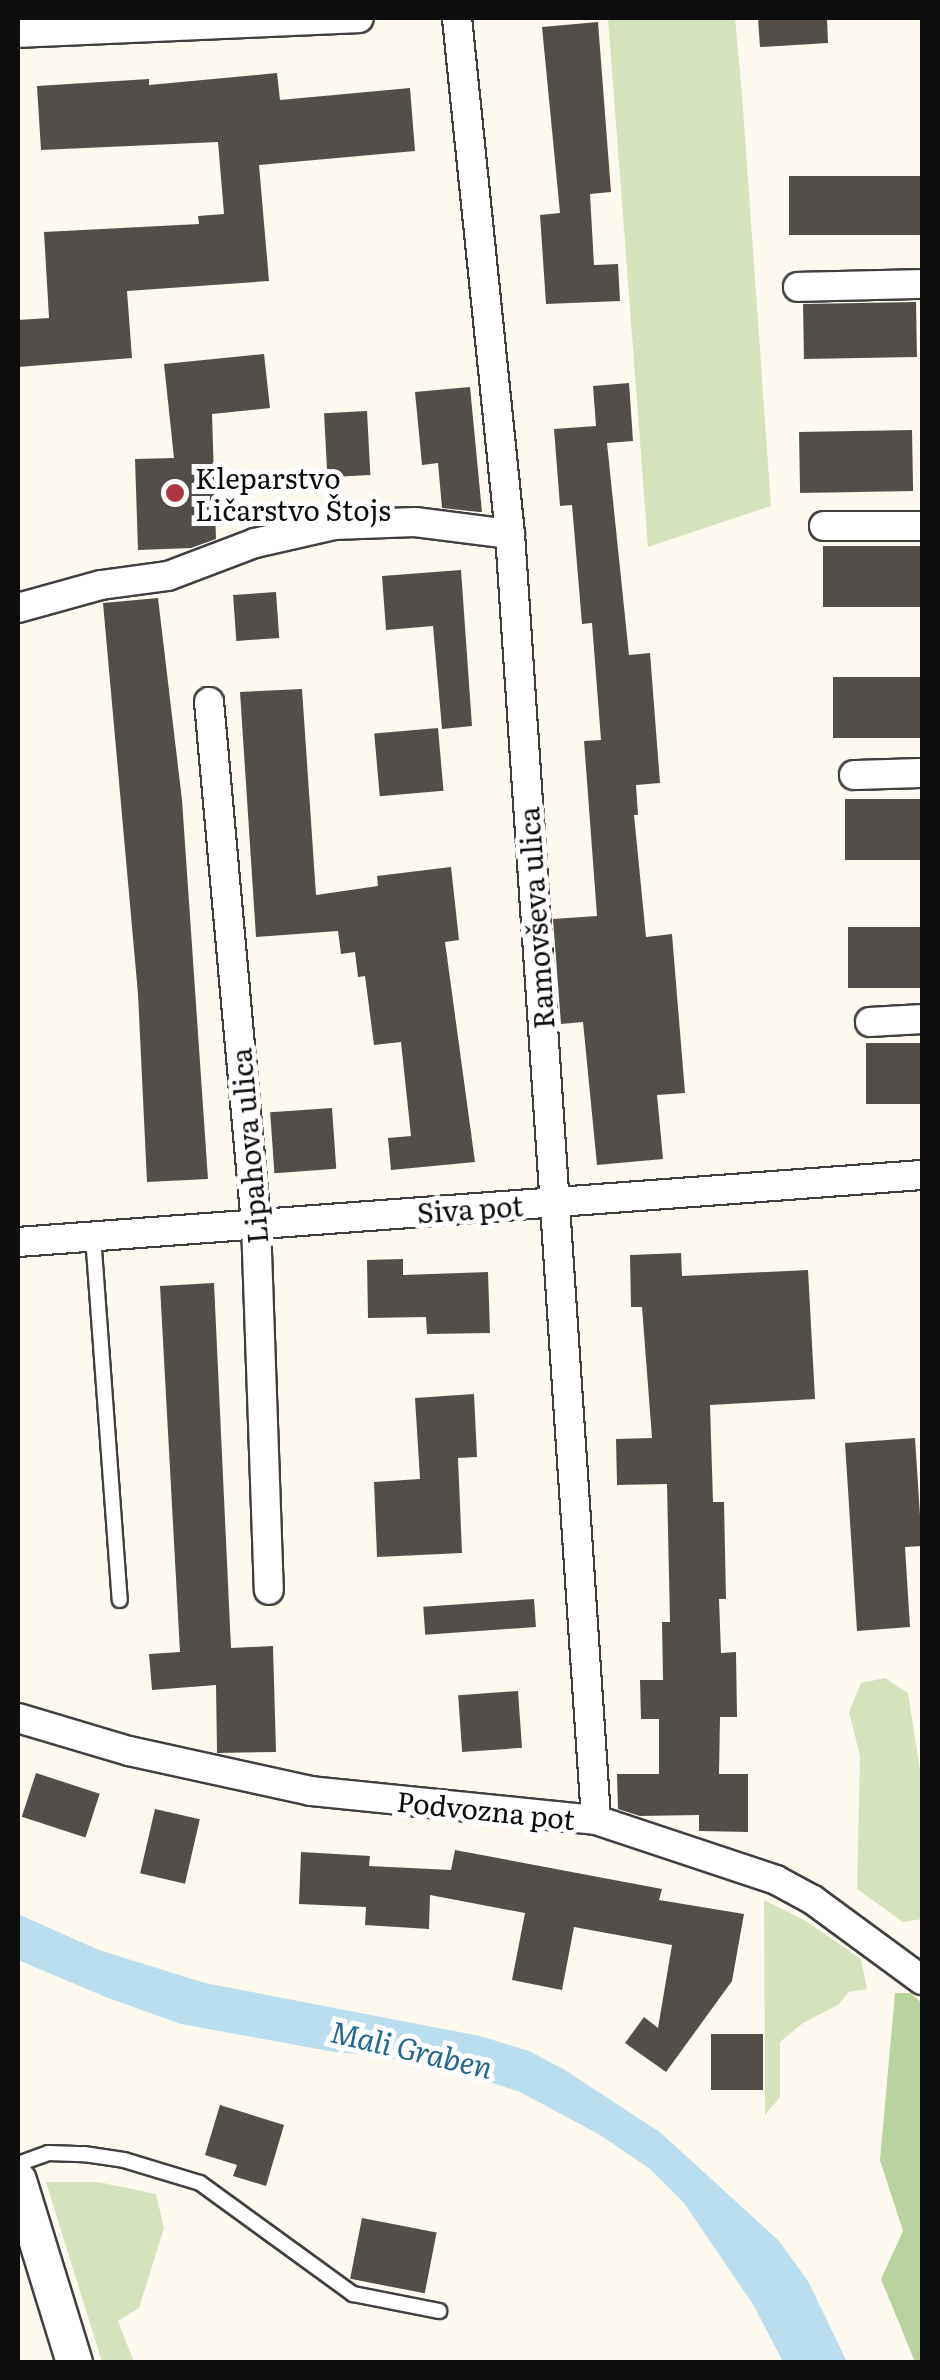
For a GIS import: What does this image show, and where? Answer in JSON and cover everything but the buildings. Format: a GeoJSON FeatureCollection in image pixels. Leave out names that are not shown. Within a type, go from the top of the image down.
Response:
{"type":"FeatureCollection","features":[{"type":"Feature","properties":{"kind":"street"},"geometry":{"type":"LineString","coordinates":[[18,33],[359,18]]}},
{"type":"Feature","properties":{"kind":"street","name":"Ramovševa ulica"},"geometry":{"type":"LineString","coordinates":[[457,18],[510,534],[596,1820]]}},
{"type":"Feature","properties":{"kind":"street"},"geometry":{"type":"LineString","coordinates":[[798,287],[922,284]]}},
{"type":"Feature","properties":{"kind":"street"},"geometry":{"type":"LineString","coordinates":[[18,608],[102,585],[168,576],[254,543],[334,526],[414,522],[510,534]]}},
{"type":"Feature","properties":{"kind":"street"},"geometry":{"type":"LineString","coordinates":[[824,526],[922,526]]}},
{"type":"Feature","properties":{"kind":"street","name":"Lipahova ulica"},"geometry":{"type":"LineString","coordinates":[[209,702],[256,1224],[269,1590]]}},
{"type":"Feature","properties":{"kind":"street"},"geometry":{"type":"LineString","coordinates":[[854,775],[922,774]]}},
{"type":"Feature","properties":{"kind":"street"},"geometry":{"type":"LineString","coordinates":[[870,1022],[922,1019]]}},
{"type":"Feature","properties":{"kind":"street","name":"Siva pot"},"geometry":{"type":"LineString","coordinates":[[18,1242],[922,1175]]}},
{"type":"Feature","properties":{"kind":"street","name":"Podvozna pot"},"geometry":{"type":"LineString","coordinates":[[18,1718],[128,1751],[311,1791],[596,1820],[776,1880],[813,1900],[922,1980]]}},
{"type":"Feature","properties":{"kind":"street"},"geometry":{"type":"LineString","coordinates":[[18,2180],[74,2362]]}},
{"type":"Feature","properties":{"kind":"lane"},"geometry":{"type":"LineString","coordinates":[[93,1236],[120,1600]]}},
{"type":"Feature","properties":{"kind":"lane"},"geometry":{"type":"LineString","coordinates":[[18,2164],[48,2154],[84,2154],[200,2183],[353,2294],[439,2310]]}},
{"type":"Feature","properties":{"kind":"green space"},"geometry":{"type":"Polygon","coordinates":[[[608,18],[735,18],[742,94],[771,506],[648,547],[608,18]]]}},
{"type":"Feature","properties":{"kind":"green space"},"geometry":{"type":"Polygon","coordinates":[[[885,1678],[908,1693],[922,1783],[922,1919],[903,1922],[857,1889],[860,1756],[849,1712],[861,1683],[885,1678]]]}},
{"type":"Feature","properties":{"kind":"green space"},"geometry":{"type":"Polygon","coordinates":[[[764,1900],[806,1921],[861,1959],[867,1989],[849,1992],[838,2005],[803,2023],[780,2042],[780,2097],[765,2115],[764,1900]]]}},
{"type":"Feature","properties":{"kind":"green space"},"geometry":{"type":"Polygon","coordinates":[[[895,1993],[910,1993],[922,2003],[922,2362],[915,2362],[881,2279],[903,2231],[880,2160],[895,1993]]]}},
{"type":"Feature","properties":{"kind":"green space"},"geometry":{"type":"Polygon","coordinates":[[[46,2182],[98,2182],[156,2194],[164,2228],[139,2308],[118,2321],[134,2362],[102,2362],[46,2182]]]}},
{"type":"Feature","properties":{"kind":"water","name":"Mali Graben"},"geometry":{"type":"Polygon","coordinates":[[[18,1914],[99,1950],[205,1983],[480,2036],[529,2051],[565,2070],[661,2133],[779,2241],[808,2281],[847,2362],[783,2362],[754,2306],[684,2203],[650,2169],[600,2135],[520,2092],[490,2082],[383,2056],[334,2052],[181,2024],[108,1998],[18,1960],[18,1914]]]}},
{"type":"Feature","properties":{"kind":"place","name":"Kleparstvo Ličarstvo Štojs"},"geometry":{"type":"Point","coordinates":[175,493]}}]}
